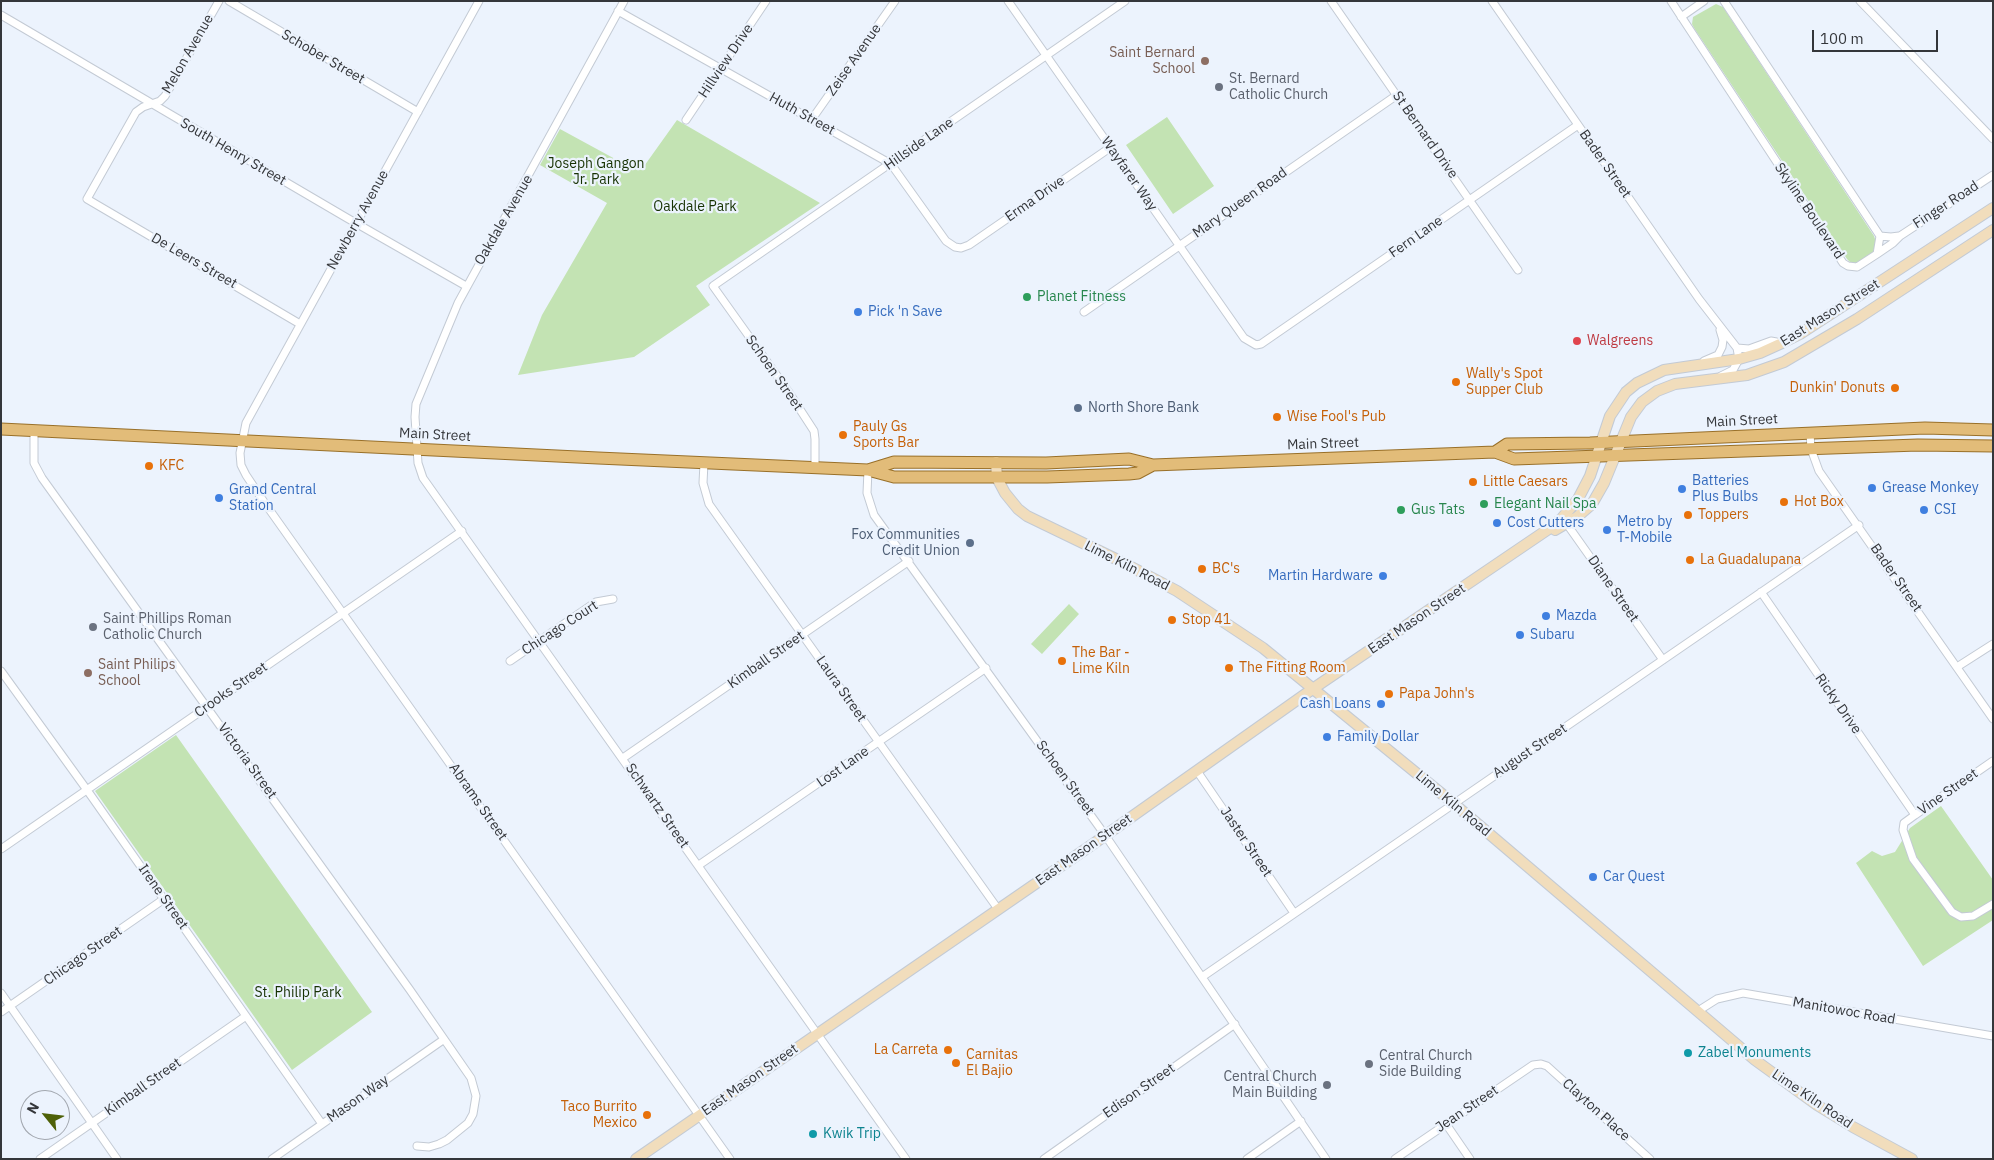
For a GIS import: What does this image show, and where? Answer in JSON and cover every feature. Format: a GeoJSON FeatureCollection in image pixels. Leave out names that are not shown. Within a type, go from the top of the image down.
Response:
{"type":"FeatureCollection","features":[{"type":"Feature","properties":{"kind":"main road","name":"East Mason Street"},"geometry":{"type":"LineString","coordinates":[[1564,521],[1583,491],[1614,408],[1626,392],[1637,383],[1664,370],[1698,365],[1738,353],[1760,354],[1808,329],[1993,208]]}},
{"type":"Feature","properties":{"kind":"main road","name":"East Mason Street"},"geometry":{"type":"LineString","coordinates":[[636,1159],[1198,771],[1314,688],[1592,504],[1604,483],[1636,409],[1657,391],[1676,384],[1747,375],[1784,362],[1857,319],[1993,230]]}},
{"type":"Feature","properties":{"kind":"main road","name":"Main Street"},"geometry":{"type":"LineString","coordinates":[[1495,452],[1507,444],[1600,442],[1925,428],[1993,430]]}},
{"type":"Feature","properties":{"kind":"main road","name":"Main Street"},"geometry":{"type":"LineString","coordinates":[[1,429],[815,467],[868,470],[894,477],[997,478],[1134,474],[1153,465]]}},
{"type":"Feature","properties":{"kind":"main road","name":"Main Street"},"geometry":{"type":"LineString","coordinates":[[868,470],[894,462],[954,464],[996,462],[1046,463],[1133,459],[1153,465],[1495,452],[1514,459],[1918,445],[1993,446]]}},
{"type":"Feature","properties":{"kind":"main road","name":"Lime Kiln Road"},"geometry":{"type":"LineString","coordinates":[[996,462],[997,478],[1012,502],[1027,516],[1142,572],[1192,600],[1263,648],[1453,803],[1755,1060],[1808,1099],[1853,1127],[1912,1159]]}},
{"type":"Feature","properties":{"kind":"street","name":"Melon Avenue"},"geometry":{"type":"LineString","coordinates":[[87,199],[136,112],[160,101],[166,96],[219,1]]}},
{"type":"Feature","properties":{"kind":"street","name":"Schober Street"},"geometry":{"type":"LineString","coordinates":[[229,1],[418,112]]}},
{"type":"Feature","properties":{"kind":"street","name":"Newberry Avenue"},"geometry":{"type":"LineString","coordinates":[[242,441],[246,423],[479,1]]}},
{"type":"Feature","properties":{"kind":"street","name":"Oakdale Avenue"},"geometry":{"type":"LineString","coordinates":[[416,449],[416,404],[466,286],[624,1]]}},
{"type":"Feature","properties":{"kind":"street","name":"Hillview Drive"},"geometry":{"type":"LineString","coordinates":[[686,120],[766,1]]}},
{"type":"Feature","properties":{"kind":"street","name":"Zeise Avenue"},"geometry":{"type":"LineString","coordinates":[[812,119],[895,1]]}},
{"type":"Feature","properties":{"kind":"street","name":"Wayfarer Way"},"geometry":{"type":"LineString","coordinates":[[1008,1],[1244,338],[1252,344]]}},
{"type":"Feature","properties":{"kind":"street","name":"Hillside Lane"},"geometry":{"type":"LineString","coordinates":[[713,286],[1125,1]]}},
{"type":"Feature","properties":{"kind":"street","name":"St Bernard Drive"},"geometry":{"type":"LineString","coordinates":[[1331,1],[1518,270]]}},
{"type":"Feature","properties":{"kind":"street","name":"Bader Street"},"geometry":{"type":"LineString","coordinates":[[1492,1],[1738,353]]}},
{"type":"Feature","properties":{"kind":"street","name":"Skyline Boulevard"},"geometry":{"type":"LineString","coordinates":[[1671,1],[1843,263],[1848,266],[1857,267],[1893,243],[1900,236]]}},
{"type":"Feature","properties":{"kind":"street"},"geometry":{"type":"LineString","coordinates":[[1681,17],[1704,1]]}},
{"type":"Feature","properties":{"kind":"street"},"geometry":{"type":"LineString","coordinates":[[1724,1],[1880,236],[1877,254]]}},
{"type":"Feature","properties":{"kind":"street"},"geometry":{"type":"LineString","coordinates":[[1860,1],[1993,139]]}},
{"type":"Feature","properties":{"kind":"street","name":"Huth Street"},"geometry":{"type":"LineString","coordinates":[[618,11],[891,164],[946,241],[958,248]]}},
{"type":"Feature","properties":{"kind":"street","name":"South Henry Street"},"geometry":{"type":"LineString","coordinates":[[1,15],[356,224],[466,286]]}},
{"type":"Feature","properties":{"kind":"street","name":"Mary Queen Road"},"geometry":{"type":"LineString","coordinates":[[1084,312],[1397,94]]}},
{"type":"Feature","properties":{"kind":"street","name":"Fern Lane"},"geometry":{"type":"LineString","coordinates":[[1252,344],[1261,344],[1578,125]]}},
{"type":"Feature","properties":{"kind":"street","name":"Erma Drive"},"geometry":{"type":"LineString","coordinates":[[958,248],[969,245],[1111,147]]}},
{"type":"Feature","properties":{"kind":"street","name":"Finger Road"},"geometry":{"type":"LineString","coordinates":[[1900,236],[1993,175]]}},
{"type":"Feature","properties":{"kind":"street","name":"De Leers Street"},"geometry":{"type":"LineString","coordinates":[[87,199],[300,324]]}},
{"type":"Feature","properties":{"kind":"street"},"geometry":{"type":"LineString","coordinates":[[1880,236],[1900,236]]}},
{"type":"Feature","properties":{"kind":"street","name":"Schoen Street"},"geometry":{"type":"LineString","coordinates":[[713,286],[788,391],[814,431],[815,467]]}},
{"type":"Feature","properties":{"kind":"street"},"geometry":{"type":"LineString","coordinates":[[1698,365],[1718,355],[1723,340],[1719,327]]}},
{"type":"Feature","properties":{"kind":"street"},"geometry":{"type":"LineString","coordinates":[[1711,381],[1733,370],[1738,353]]}},
{"type":"Feature","properties":{"kind":"street","name":"Victoria Street"},"geometry":{"type":"LineString","coordinates":[[34,430],[33,455],[37,470],[471,1078],[475,1088],[475,1106],[463,1128],[439,1144],[430,1147],[417,1146]]}},
{"type":"Feature","properties":{"kind":"street","name":"Bader Street"},"geometry":{"type":"LineString","coordinates":[[1810,433],[1812,449],[1819,471],[1859,525],[1993,719]]}},
{"type":"Feature","properties":{"kind":"street","name":"Abrams Street"},"geometry":{"type":"LineString","coordinates":[[242,441],[240,459],[246,476],[700,1114],[730,1159]]}},
{"type":"Feature","properties":{"kind":"street","name":"Schwartz Street"},"geometry":{"type":"LineString","coordinates":[[416,449],[423,478],[906,1159]]}},
{"type":"Feature","properties":{"kind":"street","name":"Laura Street"},"geometry":{"type":"LineString","coordinates":[[704,463],[703,483],[709,504],[998,909]]}},
{"type":"Feature","properties":{"kind":"street","name":"Schoen Street"},"geometry":{"type":"LineString","coordinates":[[868,470],[867,493],[874,515],[1105,835],[1326,1159]]}},
{"type":"Feature","properties":{"kind":"street","name":"Diane Street"},"geometry":{"type":"LineString","coordinates":[[1564,521],[1663,660]]}},
{"type":"Feature","properties":{"kind":"street","name":"August Street"},"geometry":{"type":"LineString","coordinates":[[1202,977],[1859,525]]}},
{"type":"Feature","properties":{"kind":"street","name":"Crooks Street"},"geometry":{"type":"LineString","coordinates":[[1,849],[462,531]]}},
{"type":"Feature","properties":{"kind":"street","name":"Kimball Street"},"geometry":{"type":"LineString","coordinates":[[623,758],[909,561]]}},
{"type":"Feature","properties":{"kind":"street","name":"Ricky Drive"},"geometry":{"type":"LineString","coordinates":[[1761,592],[1915,815]]}},
{"type":"Feature","properties":{"kind":"street","name":"Chicago Court"},"geometry":{"type":"LineString","coordinates":[[510,661],[596,602],[613,599]]}},
{"type":"Feature","properties":{"kind":"street"},"geometry":{"type":"LineString","coordinates":[[1957,667],[1993,644]]}},
{"type":"Feature","properties":{"kind":"street","name":"Lost Lane"},"geometry":{"type":"LineString","coordinates":[[699,865],[986,668]]}},
{"type":"Feature","properties":{"kind":"street","name":"Irene Street"},"geometry":{"type":"LineString","coordinates":[[1,670],[322,1124]]}},
{"type":"Feature","properties":{"kind":"street","name":"Vine Street"},"geometry":{"type":"LineString","coordinates":[[1993,761],[1904,823],[1903,830],[1904,838],[1913,858],[1952,912],[1960,917],[1973,916],[1993,904]]}},
{"type":"Feature","properties":{"kind":"street","name":"Jaster Street"},"geometry":{"type":"LineString","coordinates":[[1198,771],[1294,914]]}},
{"type":"Feature","properties":{"kind":"street","name":"Chicago Street"},"geometry":{"type":"LineString","coordinates":[[1,1012],[164,899]]}},
{"type":"Feature","properties":{"kind":"street"},"geometry":{"type":"LineString","coordinates":[[1,993],[117,1159]]}},
{"type":"Feature","properties":{"kind":"street","name":"Manitowoc Road"},"geometry":{"type":"LineString","coordinates":[[1698,1011],[1717,999],[1743,993],[1993,1036]]}},
{"type":"Feature","properties":{"kind":"street","name":"Kimball Street"},"geometry":{"type":"LineString","coordinates":[[40,1159],[246,1016]]}},
{"type":"Feature","properties":{"kind":"street","name":"Edison Street"},"geometry":{"type":"LineString","coordinates":[[1044,1159],[1235,1024]]}},
{"type":"Feature","properties":{"kind":"street","name":"Mason Way"},"geometry":{"type":"LineString","coordinates":[[272,1159],[443,1040]]}},
{"type":"Feature","properties":{"kind":"street","name":"Jean Street"},"geometry":{"type":"LineString","coordinates":[[1395,1159],[1533,1065],[1541,1064]]}},
{"type":"Feature","properties":{"kind":"street","name":"Clayton Place"},"geometry":{"type":"LineString","coordinates":[[1541,1064],[1547,1066],[1650,1159]]}},
{"type":"Feature","properties":{"kind":"street"},"geometry":{"type":"LineString","coordinates":[[1247,1159],[1301,1121]]}},
{"type":"Feature","properties":{"kind":"street"},"geometry":{"type":"LineString","coordinates":[[1446,1124],[1470,1159]]}},
{"type":"Feature","properties":{"kind":"green space"},"geometry":{"type":"Polygon","coordinates":[[[1716,4],[1723,7],[1874,236],[1876,242],[1873,252],[1857,264],[1852,264],[1847,259],[1694,28],[1692,24],[1693,17],[1716,4]]]}},
{"type":"Feature","properties":{"kind":"green space"},"geometry":{"type":"Polygon","coordinates":[[[1167,117],[1214,186],[1173,214],[1126,145],[1167,117]]]}},
{"type":"Feature","properties":{"kind":"green space","name":"Oakdale Park"},"geometry":{"type":"Polygon","coordinates":[[[677,120],[820,203],[696,286],[710,305],[634,357],[518,375],[542,315],[607,203],[540,165],[560,129],[628,166],[642,169],[677,120]]]}},
{"type":"Feature","properties":{"kind":"green space"},"geometry":{"type":"Polygon","coordinates":[[[1069,604],[1079,614],[1042,654],[1031,644],[1069,604]]]}},
{"type":"Feature","properties":{"kind":"green space","name":"St. Philip Park"},"geometry":{"type":"Polygon","coordinates":[[[176,735],[372,1012],[292,1070],[95,791],[176,735]]]}},
{"type":"Feature","properties":{"kind":"green space"},"geometry":{"type":"Polygon","coordinates":[[[1941,806],[1993,880],[1993,920],[1923,966],[1856,863],[1872,851],[1882,856],[1895,852],[1910,828],[1941,806]]]}},
{"type":"Feature","properties":{"kind":"place","name":"Saint Bernard School"},"geometry":{"type":"Point","coordinates":[1205,61]}},
{"type":"Feature","properties":{"kind":"place","name":"St. Bernard Catholic Church"},"geometry":{"type":"Point","coordinates":[1219,87]}},
{"type":"Feature","properties":{"kind":"place","name":"Planet Fitness"},"geometry":{"type":"Point","coordinates":[1027,297]}},
{"type":"Feature","properties":{"kind":"place","name":"Pick 'n Save"},"geometry":{"type":"Point","coordinates":[858,312]}},
{"type":"Feature","properties":{"kind":"place","name":"Walgreens"},"geometry":{"type":"Point","coordinates":[1577,341]}},
{"type":"Feature","properties":{"kind":"place","name":"Wally's Spot Supper Club"},"geometry":{"type":"Point","coordinates":[1456,382]}},
{"type":"Feature","properties":{"kind":"place","name":"Dunkin' Donuts"},"geometry":{"type":"Point","coordinates":[1895,388]}},
{"type":"Feature","properties":{"kind":"place","name":"North Shore Bank"},"geometry":{"type":"Point","coordinates":[1078,408]}},
{"type":"Feature","properties":{"kind":"place","name":"Wise Fool's Pub"},"geometry":{"type":"Point","coordinates":[1277,417]}},
{"type":"Feature","properties":{"kind":"place","name":"Pauly Gs Sports Bar"},"geometry":{"type":"Point","coordinates":[843,435]}},
{"type":"Feature","properties":{"kind":"place","name":"KFC"},"geometry":{"type":"Point","coordinates":[149,466]}},
{"type":"Feature","properties":{"kind":"place","name":"Little Caesars"},"geometry":{"type":"Point","coordinates":[1473,482]}},
{"type":"Feature","properties":{"kind":"place","name":"Grease Monkey"},"geometry":{"type":"Point","coordinates":[1872,488]}},
{"type":"Feature","properties":{"kind":"place","name":"Batteries Plus Bulbs"},"geometry":{"type":"Point","coordinates":[1682,489]}},
{"type":"Feature","properties":{"kind":"place","name":"Grand Central Station"},"geometry":{"type":"Point","coordinates":[219,498]}},
{"type":"Feature","properties":{"kind":"place","name":"Hot Box"},"geometry":{"type":"Point","coordinates":[1784,502]}},
{"type":"Feature","properties":{"kind":"place","name":"Elegant Nail Spa"},"geometry":{"type":"Point","coordinates":[1484,504]}},
{"type":"Feature","properties":{"kind":"place","name":"Gus Tats"},"geometry":{"type":"Point","coordinates":[1401,510]}},
{"type":"Feature","properties":{"kind":"place","name":"CSI"},"geometry":{"type":"Point","coordinates":[1924,510]}},
{"type":"Feature","properties":{"kind":"place","name":"Toppers"},"geometry":{"type":"Point","coordinates":[1688,515]}},
{"type":"Feature","properties":{"kind":"place","name":"Cost Cutters"},"geometry":{"type":"Point","coordinates":[1497,523]}},
{"type":"Feature","properties":{"kind":"place","name":"Metro by T-Mobile"},"geometry":{"type":"Point","coordinates":[1607,530]}},
{"type":"Feature","properties":{"kind":"place","name":"Fox Communities Credit Union"},"geometry":{"type":"Point","coordinates":[970,543]}},
{"type":"Feature","properties":{"kind":"place","name":"La Guadalupana"},"geometry":{"type":"Point","coordinates":[1690,560]}},
{"type":"Feature","properties":{"kind":"place","name":"BC's"},"geometry":{"type":"Point","coordinates":[1202,569]}},
{"type":"Feature","properties":{"kind":"place","name":"Martin Hardware"},"geometry":{"type":"Point","coordinates":[1383,576]}},
{"type":"Feature","properties":{"kind":"place","name":"Mazda"},"geometry":{"type":"Point","coordinates":[1546,616]}},
{"type":"Feature","properties":{"kind":"place","name":"Stop 41"},"geometry":{"type":"Point","coordinates":[1172,620]}},
{"type":"Feature","properties":{"kind":"place","name":"Saint Phillips Roman Catholic Church"},"geometry":{"type":"Point","coordinates":[93,627]}},
{"type":"Feature","properties":{"kind":"place","name":"Subaru"},"geometry":{"type":"Point","coordinates":[1520,635]}},
{"type":"Feature","properties":{"kind":"place","name":"The Bar - Lime Kiln"},"geometry":{"type":"Point","coordinates":[1062,661]}},
{"type":"Feature","properties":{"kind":"place","name":"The Fitting Room"},"geometry":{"type":"Point","coordinates":[1229,668]}},
{"type":"Feature","properties":{"kind":"place","name":"Saint Philips School"},"geometry":{"type":"Point","coordinates":[88,673]}},
{"type":"Feature","properties":{"kind":"place","name":"Papa John's"},"geometry":{"type":"Point","coordinates":[1389,694]}},
{"type":"Feature","properties":{"kind":"place","name":"Cash Loans"},"geometry":{"type":"Point","coordinates":[1381,704]}},
{"type":"Feature","properties":{"kind":"place","name":"Family Dollar"},"geometry":{"type":"Point","coordinates":[1327,737]}},
{"type":"Feature","properties":{"kind":"place","name":"Car Quest"},"geometry":{"type":"Point","coordinates":[1593,877]}},
{"type":"Feature","properties":{"kind":"place","name":"La Carreta"},"geometry":{"type":"Point","coordinates":[948,1050]}},
{"type":"Feature","properties":{"kind":"place","name":"Zabel Monuments"},"geometry":{"type":"Point","coordinates":[1688,1053]}},
{"type":"Feature","properties":{"kind":"place","name":"Carnitas El Bajio"},"geometry":{"type":"Point","coordinates":[956,1063]}},
{"type":"Feature","properties":{"kind":"place","name":"Central Church Side Building"},"geometry":{"type":"Point","coordinates":[1369,1064]}},
{"type":"Feature","properties":{"kind":"place","name":"Central Church Main Building"},"geometry":{"type":"Point","coordinates":[1327,1085]}},
{"type":"Feature","properties":{"kind":"place","name":"Taco Burrito Mexico"},"geometry":{"type":"Point","coordinates":[647,1115]}},
{"type":"Feature","properties":{"kind":"place","name":"Kwik Trip"},"geometry":{"type":"Point","coordinates":[813,1134]}},
{"type":"Feature","properties":{"kind":"park label","name":"Joseph Gangon Jr. Park"},"geometry":{"type":"Point","coordinates":[596,172]}}]}
